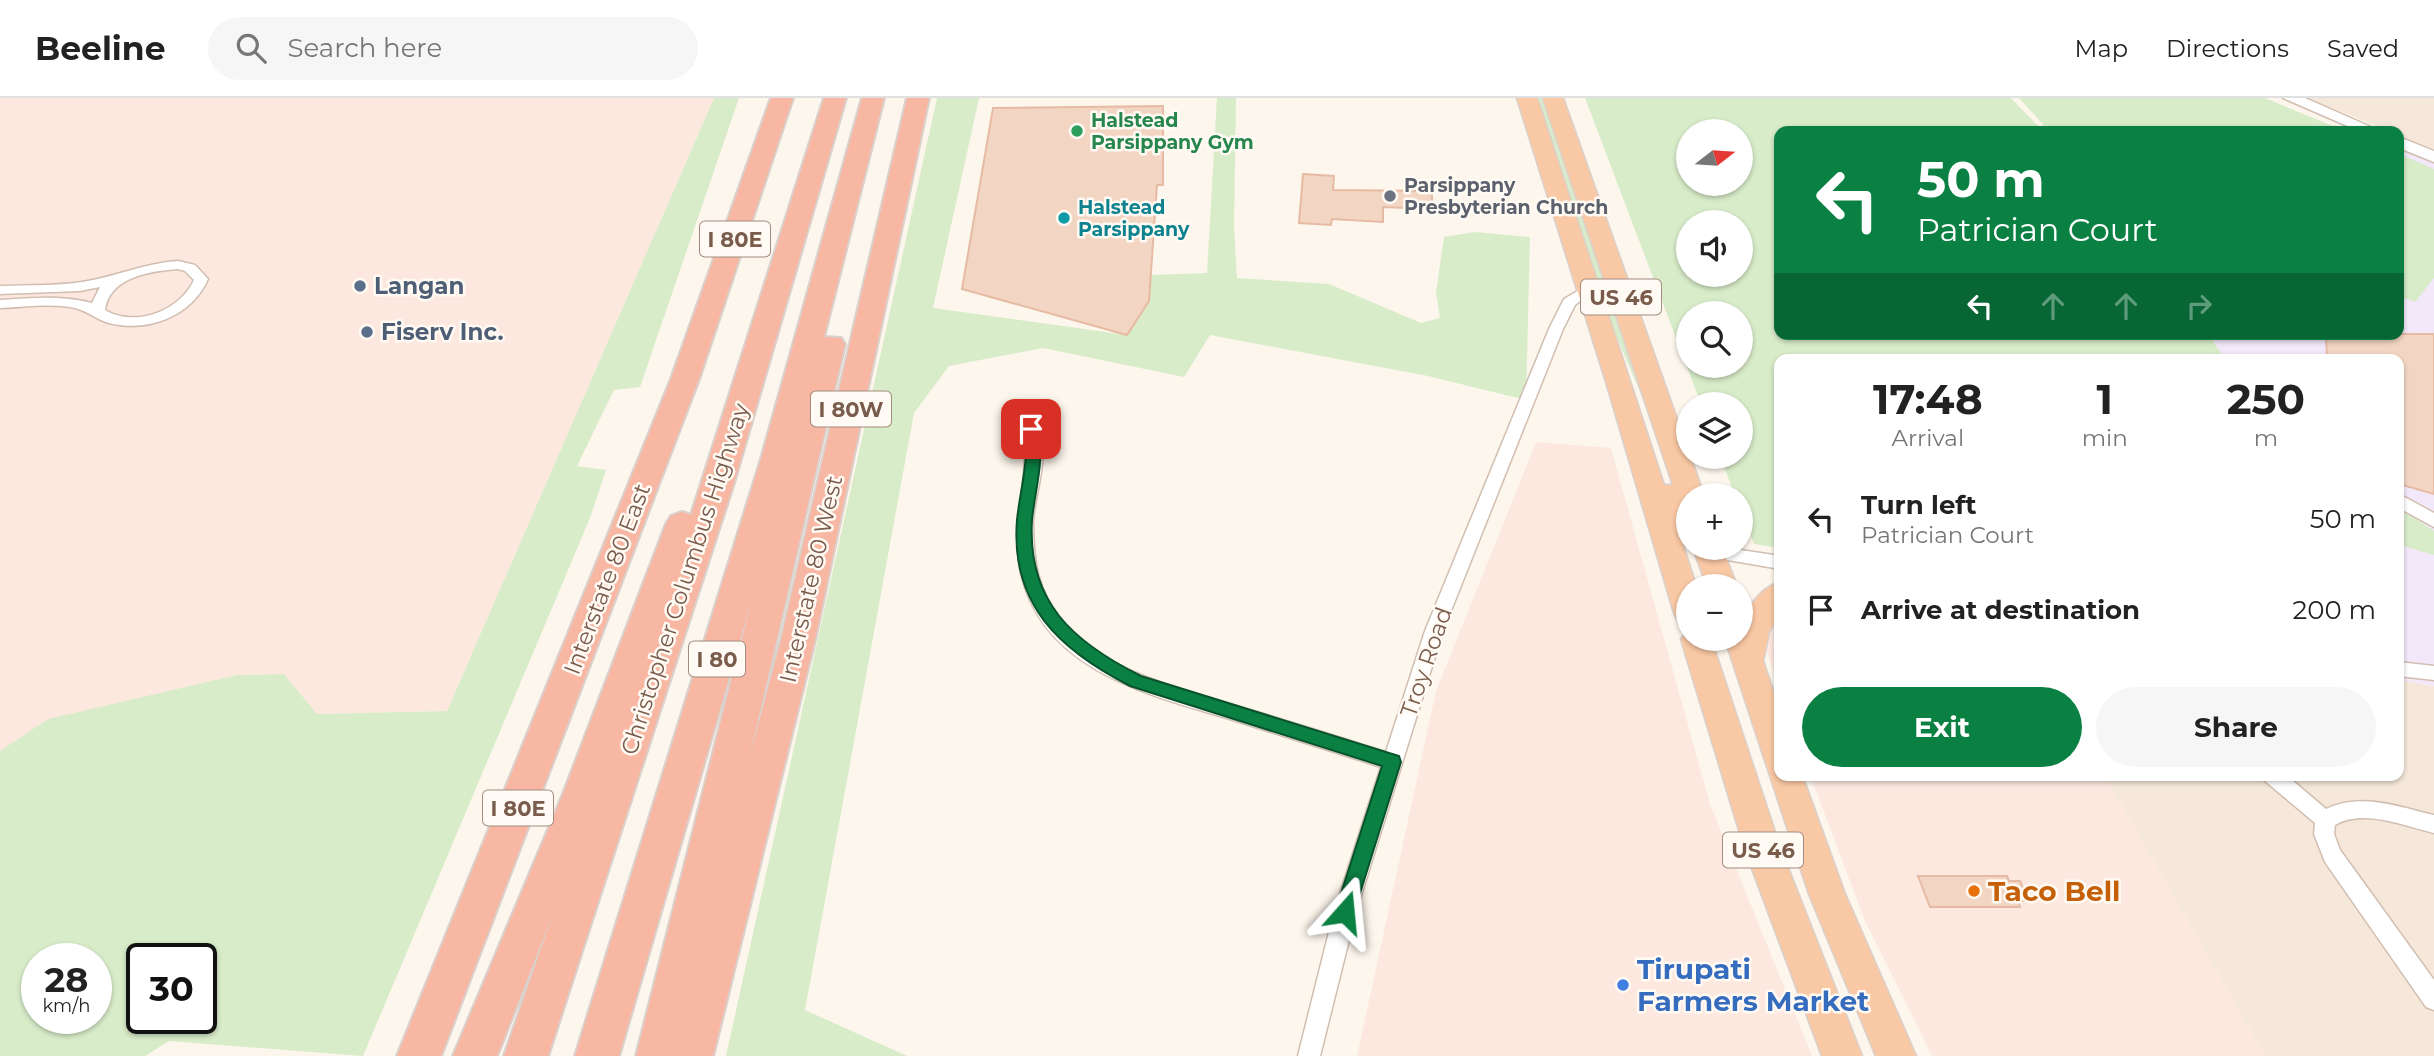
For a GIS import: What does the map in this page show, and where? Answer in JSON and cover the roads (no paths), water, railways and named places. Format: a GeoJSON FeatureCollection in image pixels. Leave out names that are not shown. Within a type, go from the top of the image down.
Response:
{"type":"FeatureCollection","features":[{"type":"Feature","properties":{"kind":"highway","name":"Interstate 80 East"},"geometry":{"type":"LineString","coordinates":[[419,1056],[685,379],[782,98]]}},
{"type":"Feature","properties":{"kind":"highway","name":"Christopher Columbus Highway"},"geometry":{"type":"LineString","coordinates":[[526,1056],[718,484],[835,98]]}},
{"type":"Feature","properties":{"kind":"highway","name":"Christopher Columbus Highway"},"geometry":{"type":"LineString","coordinates":[[597,1056],[677,796],[833,260],[873,98]]}},
{"type":"Feature","properties":{"kind":"highway","name":"Interstate 80 West"},"geometry":{"type":"LineString","coordinates":[[691,1056],[797,640],[918,98]]}},
{"type":"Feature","properties":{"kind":"highway","name":"US 46"},"geometry":{"type":"LineString","coordinates":[[1527,98],[1620,385],[1677,574]]}},
{"type":"Feature","properties":{"kind":"highway","name":"US 46"},"geometry":{"type":"LineString","coordinates":[[1553,98],[1686,483]]}},
{"type":"Feature","properties":{"kind":"highway"},"geometry":{"type":"LineString","coordinates":[[658,1056],[841,303],[833,260]]}},
{"type":"Feature","properties":{"kind":"highway"},"geometry":{"type":"LineString","coordinates":[[1620,385],[1657,456],[1676,512]]}},
{"type":"Feature","properties":{"kind":"highway"},"geometry":{"type":"LineString","coordinates":[[475,1056],[582,794],[685,514],[718,484]]}},
{"type":"Feature","properties":{"kind":"highway"},"geometry":{"type":"LineString","coordinates":[[1753,632],[1760,616],[1774,600]]}},
{"type":"Feature","properties":{"kind":"highway","name":"US 46"},"geometry":{"type":"LineString","coordinates":[[1700,651],[1763,850],[1842,1056]]}},
{"type":"Feature","properties":{"kind":"highway"},"geometry":{"type":"LineString","coordinates":[[1744,651],[1774,742]]}},
{"type":"Feature","properties":{"kind":"highway","name":"US 46"},"geometry":{"type":"LineString","coordinates":[[1787,781],[1828,894],[1896,1056]]}},
{"type":"Feature","properties":{"kind":"street"},"geometry":{"type":"LineString","coordinates":[[2291,98],[2360,126]]}},
{"type":"Feature","properties":{"kind":"street"},"geometry":{"type":"LineString","coordinates":[[2404,144],[2434,157]]}},
{"type":"Feature","properties":{"kind":"street"},"geometry":{"type":"LineString","coordinates":[[0,290],[80,287],[162,266],[178,265],[190,268],[201,279],[200,287],[182,304],[152,318],[118,321],[105,318],[86,304],[0,304]]}},
{"type":"Feature","properties":{"kind":"street"},"geometry":{"type":"LineString","coordinates":[[99,312],[98,303],[103,293],[128,276]]}},
{"type":"Feature","properties":{"kind":"street","name":"Troy Road"},"geometry":{"type":"LineString","coordinates":[[1309,1056],[1345,912],[1434,631],[1556,329],[1569,302],[1588,289]]}},
{"type":"Feature","properties":{"kind":"street"},"geometry":{"type":"LineString","coordinates":[[1031,429],[1035,449],[1025,520],[1024,561],[1036,597],[1063,634],[1098,663],[1136,682],[1392,762]]}},
{"type":"Feature","properties":{"kind":"street"},"geometry":{"type":"LineString","coordinates":[[2404,503],[2434,521]]}},
{"type":"Feature","properties":{"kind":"street"},"geometry":{"type":"LineString","coordinates":[[1753,557],[1774,562]]}},
{"type":"Feature","properties":{"kind":"street"},"geometry":{"type":"LineString","coordinates":[[2404,670],[2434,673]]}},
{"type":"Feature","properties":{"kind":"street"},"geometry":{"type":"LineString","coordinates":[[2279,781],[2325,820]]}},
{"type":"Feature","properties":{"kind":"street"},"geometry":{"type":"LineString","coordinates":[[2434,824],[2355,808],[2334,813],[2325,820],[2324,834],[2332,855],[2434,999]]}},
{"type":"Feature","properties":{"kind":"place","name":"Halstead Parsippany Gym"},"geometry":{"type":"Point","coordinates":[1077,131]}},
{"type":"Feature","properties":{"kind":"place","name":"Parsippany Presbyterian Church"},"geometry":{"type":"Point","coordinates":[1390,196]}},
{"type":"Feature","properties":{"kind":"place","name":"Halstead Parsippany"},"geometry":{"type":"Point","coordinates":[1064,218]}},
{"type":"Feature","properties":{"kind":"place","name":"Langan"},"geometry":{"type":"Point","coordinates":[360,286]}},
{"type":"Feature","properties":{"kind":"place","name":"Fiserv Inc."},"geometry":{"type":"Point","coordinates":[367,332]}},
{"type":"Feature","properties":{"kind":"place","name":"Taco Bell"},"geometry":{"type":"Point","coordinates":[1974,891]}},
{"type":"Feature","properties":{"kind":"place","name":"Tirupati Farmers Market"},"geometry":{"type":"Point","coordinates":[1623,985]}}]}
